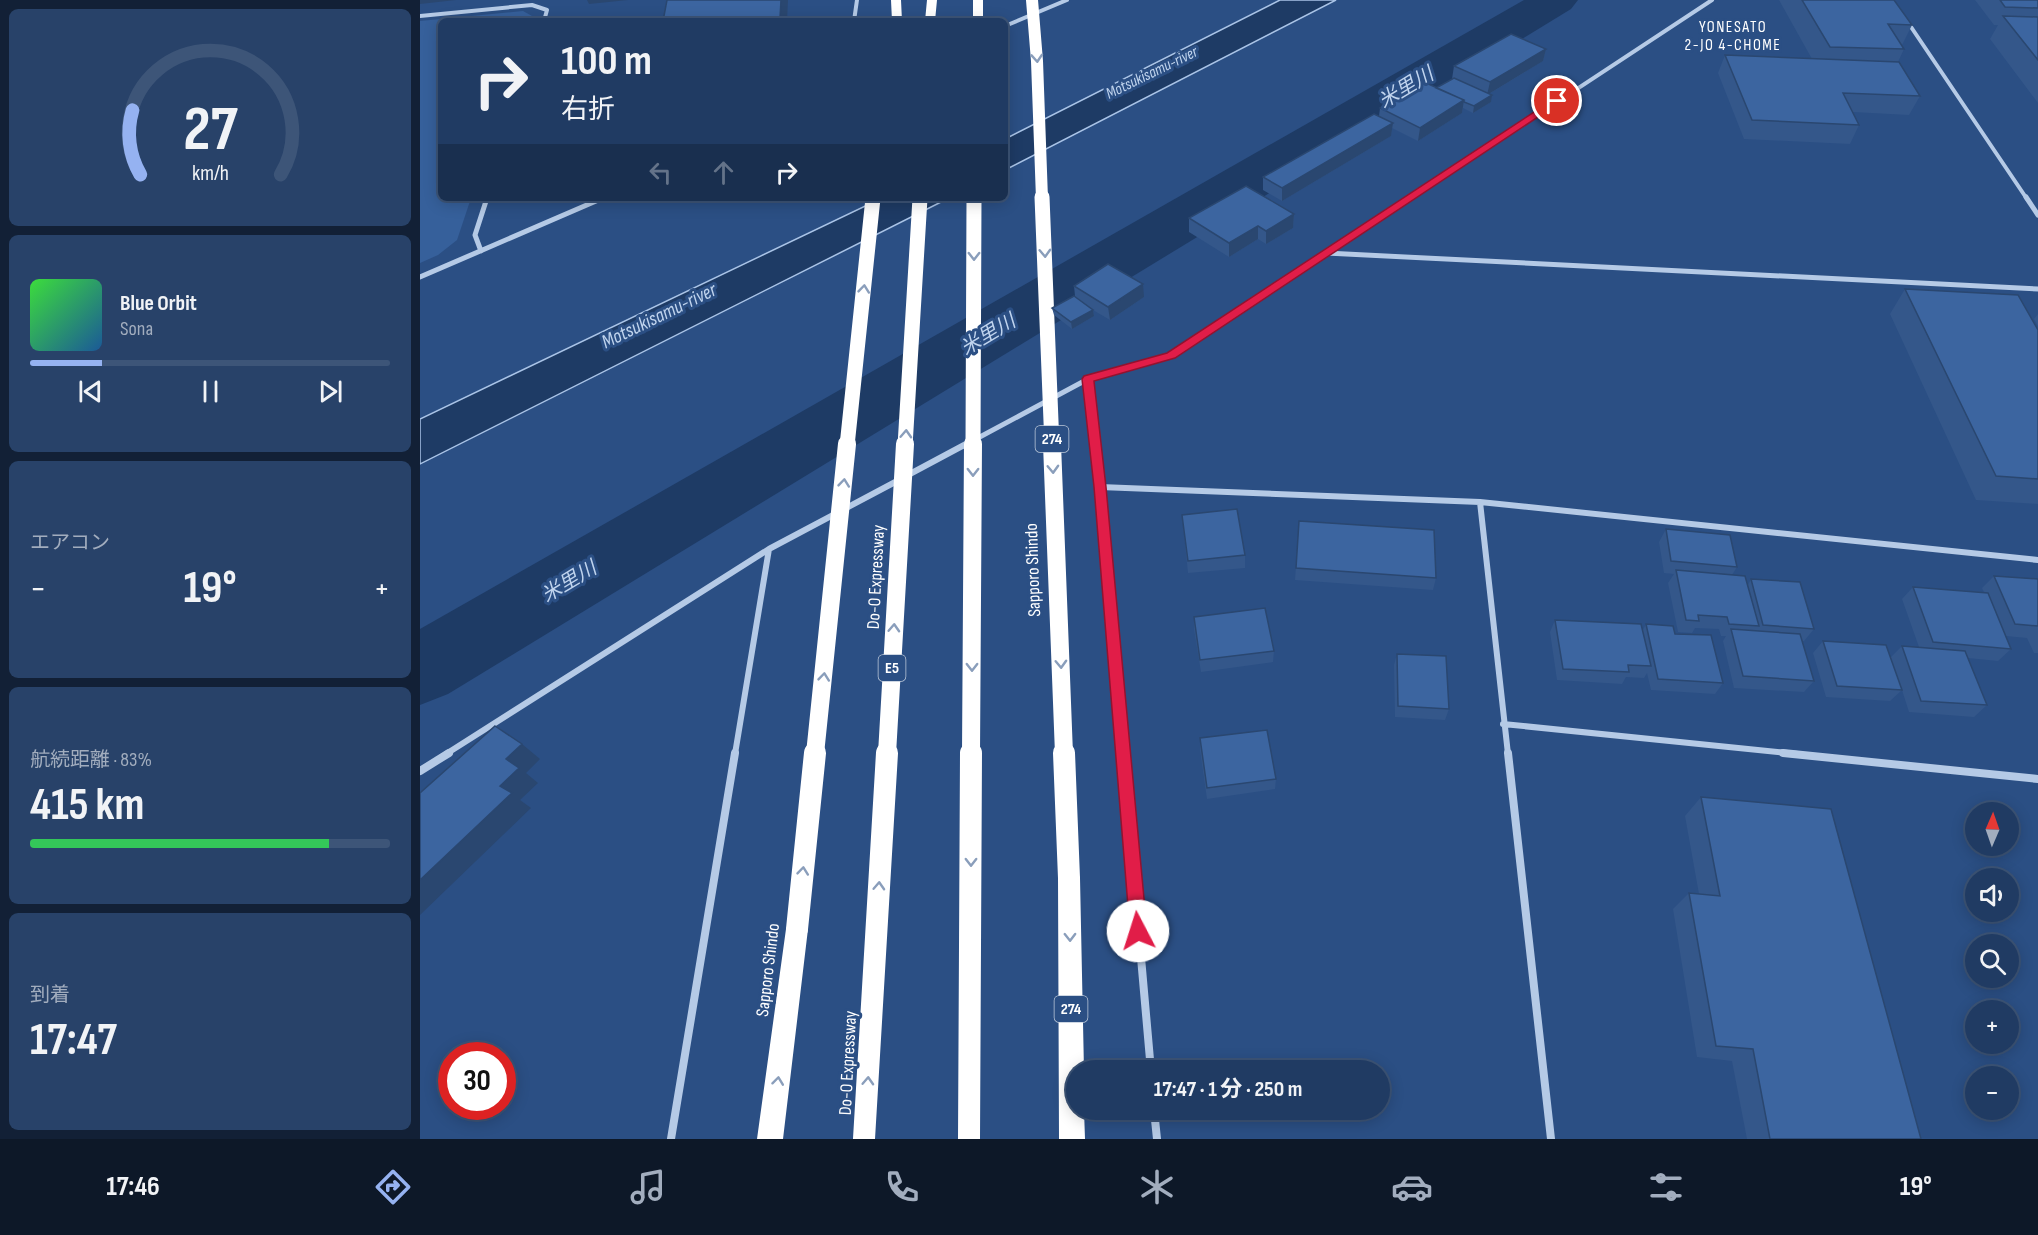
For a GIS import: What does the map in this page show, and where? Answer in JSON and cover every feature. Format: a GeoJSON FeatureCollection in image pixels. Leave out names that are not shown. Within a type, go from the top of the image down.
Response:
{"type":"FeatureCollection","features":[{"type":"Feature","properties":{"kind":"highway"},"geometry":{"type":"LineString","coordinates":[[896,0],[897,18]]}},
{"type":"Feature","properties":{"kind":"highway"},"geometry":{"type":"LineString","coordinates":[[930,18],[932,0]]}},
{"type":"Feature","properties":{"kind":"highway"},"geometry":{"type":"LineString","coordinates":[[978,0],[978,18]]}},
{"type":"Feature","properties":{"kind":"highway","name":"Sapporo Shindo"},"geometry":{"type":"LineString","coordinates":[[1032,0],[1037,61],[1069,878],[1072,1139]]}},
{"type":"Feature","properties":{"kind":"highway","name":"Sapporo Shindo"},"geometry":{"type":"LineString","coordinates":[[770,1139],[797,929],[873,201]]}},
{"type":"Feature","properties":{"kind":"highway","name":"Do-O Expressway"},"geometry":{"type":"LineString","coordinates":[[864,1139],[920,201]]}},
{"type":"Feature","properties":{"kind":"highway"},"geometry":{"type":"LineString","coordinates":[[969,1139],[974,201]]}},
{"type":"Feature","properties":{"kind":"street"},"geometry":{"type":"LineString","coordinates":[[854,18],[857,0]]}},
{"type":"Feature","properties":{"kind":"street"},"geometry":{"type":"LineString","coordinates":[[1008,25],[1067,0]]}},
{"type":"Feature","properties":{"kind":"street"},"geometry":{"type":"LineString","coordinates":[[420,771],[769,549],[1088,379],[1171,356],[1712,0]]}},
{"type":"Feature","properties":{"kind":"street"},"geometry":{"type":"LineString","coordinates":[[420,16],[532,5],[547,10],[545,18]]}},
{"type":"Feature","properties":{"kind":"street"},"geometry":{"type":"LineString","coordinates":[[1906,20],[2038,215]]}},
{"type":"Feature","properties":{"kind":"street"},"geometry":{"type":"LineString","coordinates":[[481,251],[475,235],[486,201]]}},
{"type":"Feature","properties":{"kind":"street"},"geometry":{"type":"LineString","coordinates":[[420,277],[596,201]]}},
{"type":"Feature","properties":{"kind":"street"},"geometry":{"type":"LineString","coordinates":[[1326,254],[2038,289]]}},
{"type":"Feature","properties":{"kind":"street"},"geometry":{"type":"LineString","coordinates":[[1088,379],[1100,487],[1150,1060]]}},
{"type":"Feature","properties":{"kind":"street"},"geometry":{"type":"LineString","coordinates":[[1100,487],[1480,502],[2038,560]]}},
{"type":"Feature","properties":{"kind":"street"},"geometry":{"type":"LineString","coordinates":[[1480,502],[1551,1139]]}},
{"type":"Feature","properties":{"kind":"street"},"geometry":{"type":"LineString","coordinates":[[671,1139],[769,549]]}},
{"type":"Feature","properties":{"kind":"street"},"geometry":{"type":"LineString","coordinates":[[1503,724],[2038,779]]}},
{"type":"Feature","properties":{"kind":"street"},"geometry":{"type":"LineString","coordinates":[[1155,1120],[1156,1139]]}},
{"type":"Feature","properties":{"kind":"shaded area"},"geometry":{"type":"Polygon","coordinates":[[[523,11],[532,16],[531,18],[451,18],[523,11]]]}},
{"type":"Feature","properties":{"kind":"shaded area"},"geometry":{"type":"Polygon","coordinates":[[[438,19],[438,201],[470,201],[457,240],[438,255],[420,263],[420,21],[438,19]]]}},
{"type":"Feature","properties":{"kind":"water","name":"Motsukisamu-river"},"geometry":{"type":"Polygon","coordinates":[[[1280,0],[1336,0],[1008,168],[1008,137],[1280,0]]]}},
{"type":"Feature","properties":{"kind":"water","name":"Motsukisamu-river"},"geometry":{"type":"Polygon","coordinates":[[[876,201],[943,201],[420,464],[420,419],[876,201]]]}},
{"type":"Feature","properties":{"kind":"building"},"geometry":{"type":"Polygon","coordinates":[[[667,0],[781,0],[780,18],[664,18],[667,0]]]}},
{"type":"Feature","properties":{"kind":"building"},"geometry":{"type":"Polygon","coordinates":[[[1802,0],[1894,0],[1912,25],[1888,24],[1904,49],[1830,47],[1802,0]]]}},
{"type":"Feature","properties":{"kind":"building"},"geometry":{"type":"Polygon","coordinates":[[[2000,0],[2038,0],[2038,8],[2005,7],[2000,0]]]}},
{"type":"Feature","properties":{"kind":"building"},"geometry":{"type":"Polygon","coordinates":[[[2003,16],[2038,17],[2038,60],[2003,16]]]}},
{"type":"Feature","properties":{"kind":"building"},"geometry":{"type":"Polygon","coordinates":[[[1511,34],[1546,49],[1490,82],[1454,66],[1511,34]]]}},
{"type":"Feature","properties":{"kind":"building"},"geometry":{"type":"Polygon","coordinates":[[[1725,55],[1899,62],[1920,96],[1843,93],[1859,125],[1752,120],[1725,55]]]}},
{"type":"Feature","properties":{"kind":"building"},"geometry":{"type":"Polygon","coordinates":[[[1454,78],[1492,95],[1474,106],[1436,88],[1454,78]]]}},
{"type":"Feature","properties":{"kind":"building"},"geometry":{"type":"Polygon","coordinates":[[[1424,82],[1464,100],[1420,128],[1380,108],[1424,82]]]}},
{"type":"Feature","properties":{"kind":"building"},"geometry":{"type":"Polygon","coordinates":[[[1374,114],[1393,123],[1282,188],[1263,177],[1374,114]]]}},
{"type":"Feature","properties":{"kind":"building"},"geometry":{"type":"Polygon","coordinates":[[[1246,186],[1294,214],[1266,231],[1258,226],[1229,243],[1189,218],[1246,186]]]}},
{"type":"Feature","properties":{"kind":"building"},"geometry":{"type":"Polygon","coordinates":[[[1108,264],[1143,284],[1108,307],[1074,286],[1108,264]]]}},
{"type":"Feature","properties":{"kind":"building"},"geometry":{"type":"Polygon","coordinates":[[[1905,289],[2018,295],[2038,330],[2038,479],[1996,476],[1905,289]]]}},
{"type":"Feature","properties":{"kind":"building"},"geometry":{"type":"Polygon","coordinates":[[[1074,296],[1093,310],[1071,322],[1052,308],[1074,296]]]}},
{"type":"Feature","properties":{"kind":"building"},"geometry":{"type":"Polygon","coordinates":[[[1237,509],[1245,555],[1188,561],[1182,515],[1237,509]]]}},
{"type":"Feature","properties":{"kind":"building"},"geometry":{"type":"Polygon","coordinates":[[[1299,521],[1434,530],[1436,578],[1296,568],[1299,521]]]}},
{"type":"Feature","properties":{"kind":"building"},"geometry":{"type":"Polygon","coordinates":[[[1666,529],[1730,535],[1737,567],[1671,561],[1666,529]]]}},
{"type":"Feature","properties":{"kind":"building"},"geometry":{"type":"Polygon","coordinates":[[[1676,570],[1745,576],[1759,626],[1729,624],[1727,617],[1698,615],[1699,621],[1686,620],[1676,570]]]}},
{"type":"Feature","properties":{"kind":"building"},"geometry":{"type":"Polygon","coordinates":[[[1994,576],[2038,579],[2038,626],[2015,624],[1994,576]]]}},
{"type":"Feature","properties":{"kind":"building"},"geometry":{"type":"Polygon","coordinates":[[[1751,579],[1800,582],[1814,629],[1763,625],[1751,579]]]}},
{"type":"Feature","properties":{"kind":"building"},"geometry":{"type":"Polygon","coordinates":[[[1913,587],[1988,593],[2011,649],[1933,642],[1913,587]]]}},
{"type":"Feature","properties":{"kind":"building"},"geometry":{"type":"Polygon","coordinates":[[[1265,608],[1274,651],[1200,660],[1194,617],[1265,608]]]}},
{"type":"Feature","properties":{"kind":"building"},"geometry":{"type":"Polygon","coordinates":[[[1555,620],[1641,624],[1651,666],[1628,665],[1629,672],[1563,669],[1555,620]]]}},
{"type":"Feature","properties":{"kind":"building"},"geometry":{"type":"Polygon","coordinates":[[[1646,624],[1673,626],[1675,634],[1711,635],[1723,683],[1658,679],[1646,624]]]}},
{"type":"Feature","properties":{"kind":"building"},"geometry":{"type":"Polygon","coordinates":[[[1731,629],[1800,634],[1814,681],[1743,676],[1731,629]]]}},
{"type":"Feature","properties":{"kind":"building"},"geometry":{"type":"Polygon","coordinates":[[[1823,641],[1886,645],[1902,690],[1837,686],[1823,641]]]}},
{"type":"Feature","properties":{"kind":"building"},"geometry":{"type":"Polygon","coordinates":[[[1902,646],[1965,651],[1987,705],[1921,701],[1902,646]]]}},
{"type":"Feature","properties":{"kind":"building"},"geometry":{"type":"Polygon","coordinates":[[[1397,654],[1446,656],[1449,709],[1398,706],[1397,654]]]}},
{"type":"Feature","properties":{"kind":"building"},"geometry":{"type":"Polygon","coordinates":[[[495,726],[522,744],[506,759],[519,768],[500,786],[512,793],[420,880],[420,793],[495,726]]]}},
{"type":"Feature","properties":{"kind":"building"},"geometry":{"type":"Polygon","coordinates":[[[1267,730],[1276,779],[1207,788],[1200,738],[1267,730]]]}},
{"type":"Feature","properties":{"kind":"building"},"geometry":{"type":"Polygon","coordinates":[[[1701,797],[1831,809],[1921,1139],[1770,1139],[1753,1049],[1716,1046],[1689,893],[1720,896],[1701,797]]]}},
{"type":"Feature","properties":{"kind":"waterway","name":"米里川"},"geometry":{"type":"LineString","coordinates":[[420,670],[1556,0]]}},
{"type":"Feature","properties":{"kind":"district","name":"YONESATO 2-JO 4-CHOME"},"geometry":{"type":"Point","coordinates":[1733,36]}},
{"type":"Feature","properties":{"kind":"route"},"geometry":{"type":"LineString","coordinates":[[1138,931],[1100,487],[1088,379],[1171,356],[1557,101]]}}]}
